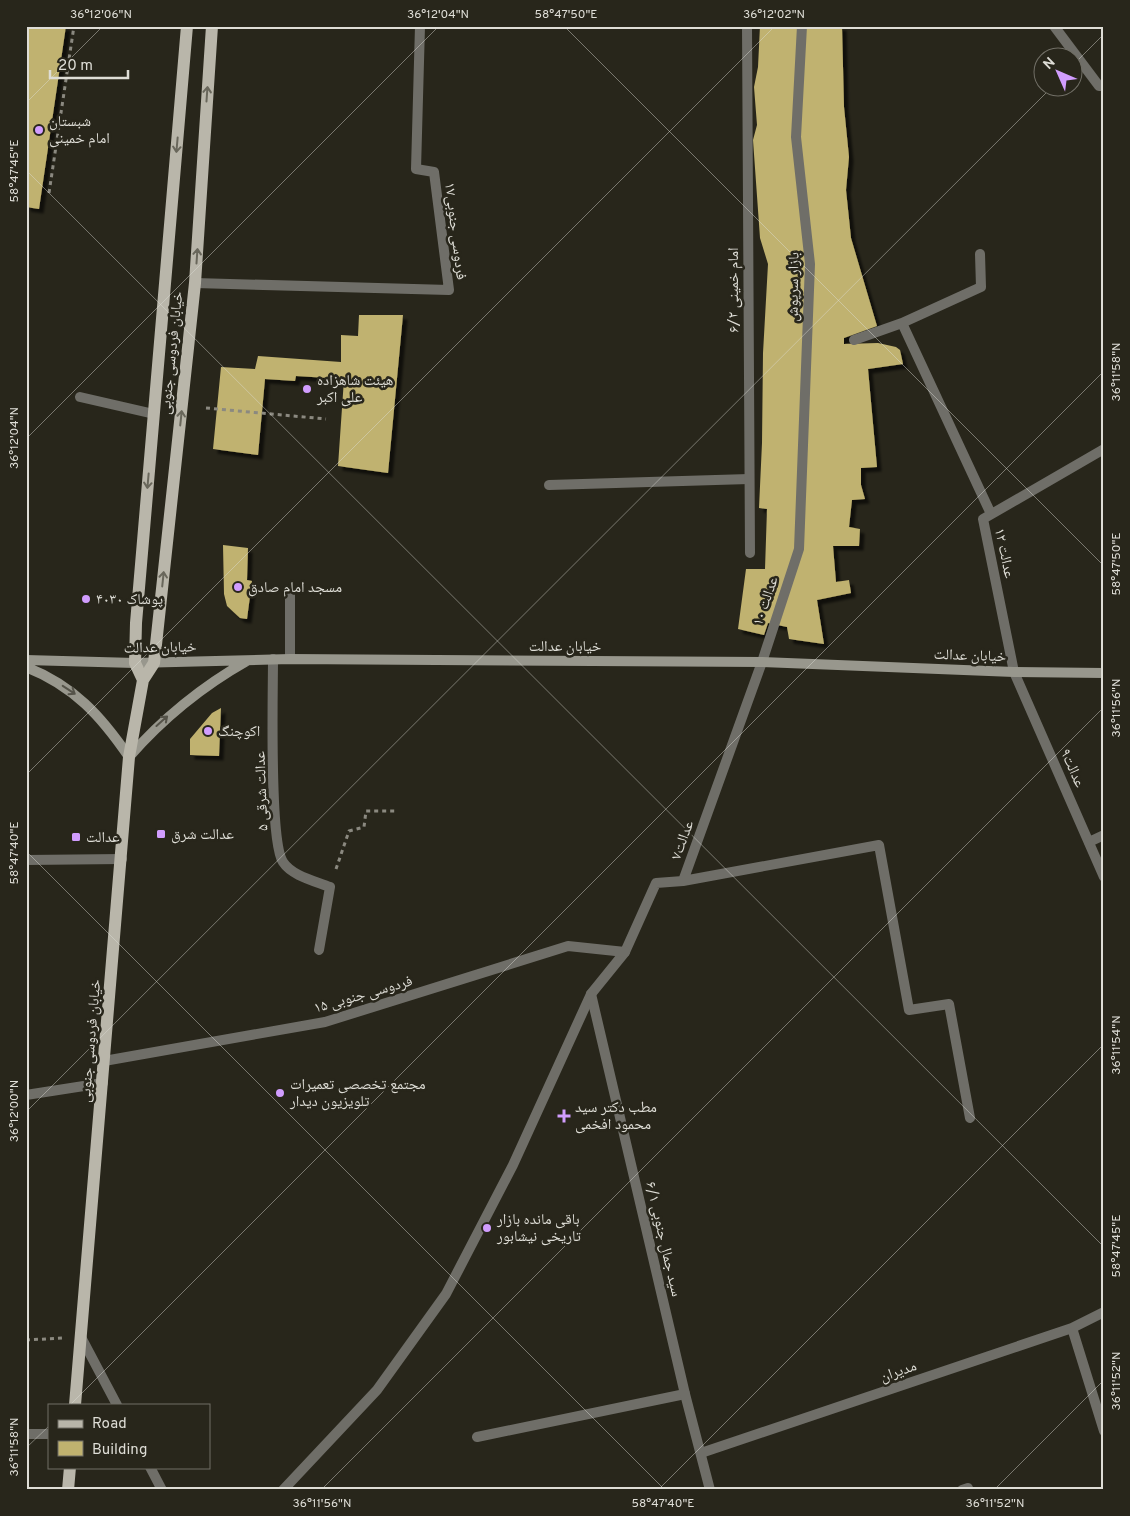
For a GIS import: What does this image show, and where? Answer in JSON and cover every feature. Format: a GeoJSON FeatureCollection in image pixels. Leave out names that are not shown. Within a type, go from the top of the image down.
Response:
{"type":"FeatureCollection","features":[{"type":"Feature","properties":{"kind":"main road","name":"خیابان فردوسی جنوبی"},"geometry":{"type":"LineString","coordinates":[[143,680],[135,663],[136,623],[187,26]]}},
{"type":"Feature","properties":{"kind":"main road","name":"خیابان فردوسی جنوبی"},"geometry":{"type":"LineString","coordinates":[[75,1404],[129,757],[143,680],[154,663],[195,283],[212,26]]}},
{"type":"Feature","properties":{"kind":"main road","name":"خیابان عدالت"},"geometry":{"type":"LineString","coordinates":[[26,660],[135,663],[250,659],[762,662],[1014,672],[1104,672]]}},
{"type":"Feature","properties":{"kind":"main road"},"geometry":{"type":"LineString","coordinates":[[26,667],[45,674],[78,696],[106,724],[129,757],[155,728],[184,702],[216,679],[250,659]]}},
{"type":"Feature","properties":{"kind":"main road"},"geometry":{"type":"LineString","coordinates":[[68,1490],[70,1468]]}},
{"type":"Feature","properties":{"kind":"street","name":"فردوسی جنوبی۱۷"},"geometry":{"type":"LineString","coordinates":[[195,283],[448,290],[434,172],[416,169],[420,26]]}},
{"type":"Feature","properties":{"kind":"street","name":"امام خمینی ۶/۲"},"geometry":{"type":"LineString","coordinates":[[747,26],[750,553]]}},
{"type":"Feature","properties":{"kind":"street","name":"بازار سرپوش"},"geometry":{"type":"LineString","coordinates":[[799,549],[810,264],[796,137],[802,26]]}},
{"type":"Feature","properties":{"kind":"street"},"geometry":{"type":"LineString","coordinates":[[1054,26],[1100,86],[1104,86]]}},
{"type":"Feature","properties":{"kind":"street"},"geometry":{"type":"LineString","coordinates":[[854,340],[902,323],[981,287],[980,254]]}},
{"type":"Feature","properties":{"kind":"street"},"geometry":{"type":"LineString","coordinates":[[902,323],[991,514]]}},
{"type":"Feature","properties":{"kind":"street"},"geometry":{"type":"LineString","coordinates":[[80,397],[154,414]]}},
{"type":"Feature","properties":{"kind":"street","name":"عدالت ۱۲"},"geometry":{"type":"LineString","coordinates":[[1014,672],[983,519],[1104,449]]}},
{"type":"Feature","properties":{"kind":"street"},"geometry":{"type":"LineString","coordinates":[[549,484],[750,479]]}},
{"type":"Feature","properties":{"kind":"street","name":"عدالت ۱۰"},"geometry":{"type":"LineString","coordinates":[[762,662],[799,549]]}},
{"type":"Feature","properties":{"kind":"street"},"geometry":{"type":"LineString","coordinates":[[290,595],[290,659]]}},
{"type":"Feature","properties":{"kind":"street","name":"عدالت شرقی ۵"},"geometry":{"type":"LineString","coordinates":[[273,659],[275,827],[282,862],[297,873],[330,887]]}},
{"type":"Feature","properties":{"kind":"street","name":"عدالت۷"},"geometry":{"type":"LineString","coordinates":[[283,1490],[378,1390],[446,1294],[513,1165],[591,994],[625,952],[656,883],[683,881],[762,662]]}},
{"type":"Feature","properties":{"kind":"street","name":"عدالت۹"},"geometry":{"type":"LineString","coordinates":[[1014,672],[1104,877]]}},
{"type":"Feature","properties":{"kind":"street"},"geometry":{"type":"LineString","coordinates":[[1089,842],[1104,835]]}},
{"type":"Feature","properties":{"kind":"street"},"geometry":{"type":"LineString","coordinates":[[683,881],[879,845],[909,1010],[949,1004],[970,1118]]}},
{"type":"Feature","properties":{"kind":"street"},"geometry":{"type":"LineString","coordinates":[[26,860],[122,859]]}},
{"type":"Feature","properties":{"kind":"street"},"geometry":{"type":"LineString","coordinates":[[320,950],[330,887]]}},
{"type":"Feature","properties":{"kind":"street","name":"فردوسی جنوبی ۱۵"},"geometry":{"type":"LineString","coordinates":[[104,1061],[325,1022],[568,946],[625,952]]}},
{"type":"Feature","properties":{"kind":"street","name":"سید جمال جنوبی ۶/۱"},"geometry":{"type":"LineString","coordinates":[[591,994],[685,1394],[710,1490]]}},
{"type":"Feature","properties":{"kind":"street"},"geometry":{"type":"LineString","coordinates":[[26,1095],[103,1083]]}},
{"type":"Feature","properties":{"kind":"street","name":"مدیران"},"geometry":{"type":"LineString","coordinates":[[701,1453],[1072,1328],[1104,1312]]}},
{"type":"Feature","properties":{"kind":"street"},"geometry":{"type":"LineString","coordinates":[[1072,1328],[1104,1431]]}},
{"type":"Feature","properties":{"kind":"street"},"geometry":{"type":"LineString","coordinates":[[81,1337],[116,1404]]}},
{"type":"Feature","properties":{"kind":"street"},"geometry":{"type":"LineString","coordinates":[[477,1437],[685,1394]]}},
{"type":"Feature","properties":{"kind":"street"},"geometry":{"type":"LineString","coordinates":[[26,1434],[48,1434]]}},
{"type":"Feature","properties":{"kind":"street"},"geometry":{"type":"LineString","coordinates":[[151,1468],[162,1490]]}},
{"type":"Feature","properties":{"kind":"path"},"geometry":{"type":"LineString","coordinates":[[49,193],[74,26]]}},
{"type":"Feature","properties":{"kind":"path"},"geometry":{"type":"LineString","coordinates":[[206,408],[326,419]]}},
{"type":"Feature","properties":{"kind":"path"},"geometry":{"type":"LineString","coordinates":[[330,887],[349,831],[364,827],[366,811],[398,811]]}},
{"type":"Feature","properties":{"kind":"path"},"geometry":{"type":"LineString","coordinates":[[26,1340],[81,1337]]}},
{"type":"Feature","properties":{"kind":"building","name":"شبستان امام خمینی"},"geometry":{"type":"Polygon","coordinates":[[[26,26],[66,26],[39,209],[26,207],[26,26]]]}},
{"type":"Feature","properties":{"kind":"building"},"geometry":{"type":"Polygon","coordinates":[[[760,26],[842,26],[844,107],[849,157],[846,190],[851,238],[877,326],[844,338],[844,344],[878,343],[896,347],[900,350],[903,364],[868,369],[877,467],[861,468],[861,485],[865,499],[852,500],[849,527],[860,529],[859,546],[833,546],[836,582],[849,580],[851,593],[817,600],[824,644],[789,639],[787,627],[768,623],[764,635],[738,629],[746,569],[765,569],[767,509],[759,508],[763,353],[768,264],[760,238],[753,140],[757,125],[754,87],[758,67],[760,26]]]}},
{"type":"Feature","properties":{"kind":"building","name":"هیئت شاهزاده علی اکبر"},"geometry":{"type":"Polygon","coordinates":[[[359,315],[403,315],[388,473],[338,466],[344,379],[296,376],[295,381],[265,379],[258,455],[213,449],[221,367],[255,369],[258,356],[341,362],[341,335],[358,336],[359,315]]]}},
{"type":"Feature","properties":{"kind":"building","name":"مسجد امام صادق"},"geometry":{"type":"Polygon","coordinates":[[[223,545],[248,548],[247,580],[252,581],[247,619],[240,618],[227,606],[224,594],[223,545]]]}},
{"type":"Feature","properties":{"kind":"building","name":"اکوچنگ"},"geometry":{"type":"Polygon","coordinates":[[[221,708],[219,756],[190,755],[190,739],[212,713],[221,708]]]}},
{"type":"Feature","properties":{"kind":"place","name":"شبستان امام خمینی"},"geometry":{"type":"Point","coordinates":[39,130]}},
{"type":"Feature","properties":{"kind":"place","name":"هیئت شاهزاده علی اکبر"},"geometry":{"type":"Point","coordinates":[307,389]}},
{"type":"Feature","properties":{"kind":"place","name":"مسجد امام صادق"},"geometry":{"type":"Point","coordinates":[238,587]}},
{"type":"Feature","properties":{"kind":"place","name":"پوشاک ۴۰۳۰"},"geometry":{"type":"Point","coordinates":[86,599]}},
{"type":"Feature","properties":{"kind":"place","name":"اکوچنگ"},"geometry":{"type":"Point","coordinates":[208,731]}},
{"type":"Feature","properties":{"kind":"place","name":"عدالت شرق"},"geometry":{"type":"Point","coordinates":[161,834]}},
{"type":"Feature","properties":{"kind":"place","name":"عدالت"},"geometry":{"type":"Point","coordinates":[76,837]}},
{"type":"Feature","properties":{"kind":"place","name":"مجتمع تخصصی تعمیرات تلویزیون دیدار"},"geometry":{"type":"Point","coordinates":[280,1093]}},
{"type":"Feature","properties":{"kind":"place","name":"مطب دکتر سید محمود افخمی"},"geometry":{"type":"Point","coordinates":[564,1116]}},
{"type":"Feature","properties":{"kind":"place","name":"باقی مانده بازار تاریخی نیشابور"},"geometry":{"type":"Point","coordinates":[487,1228]}}]}
